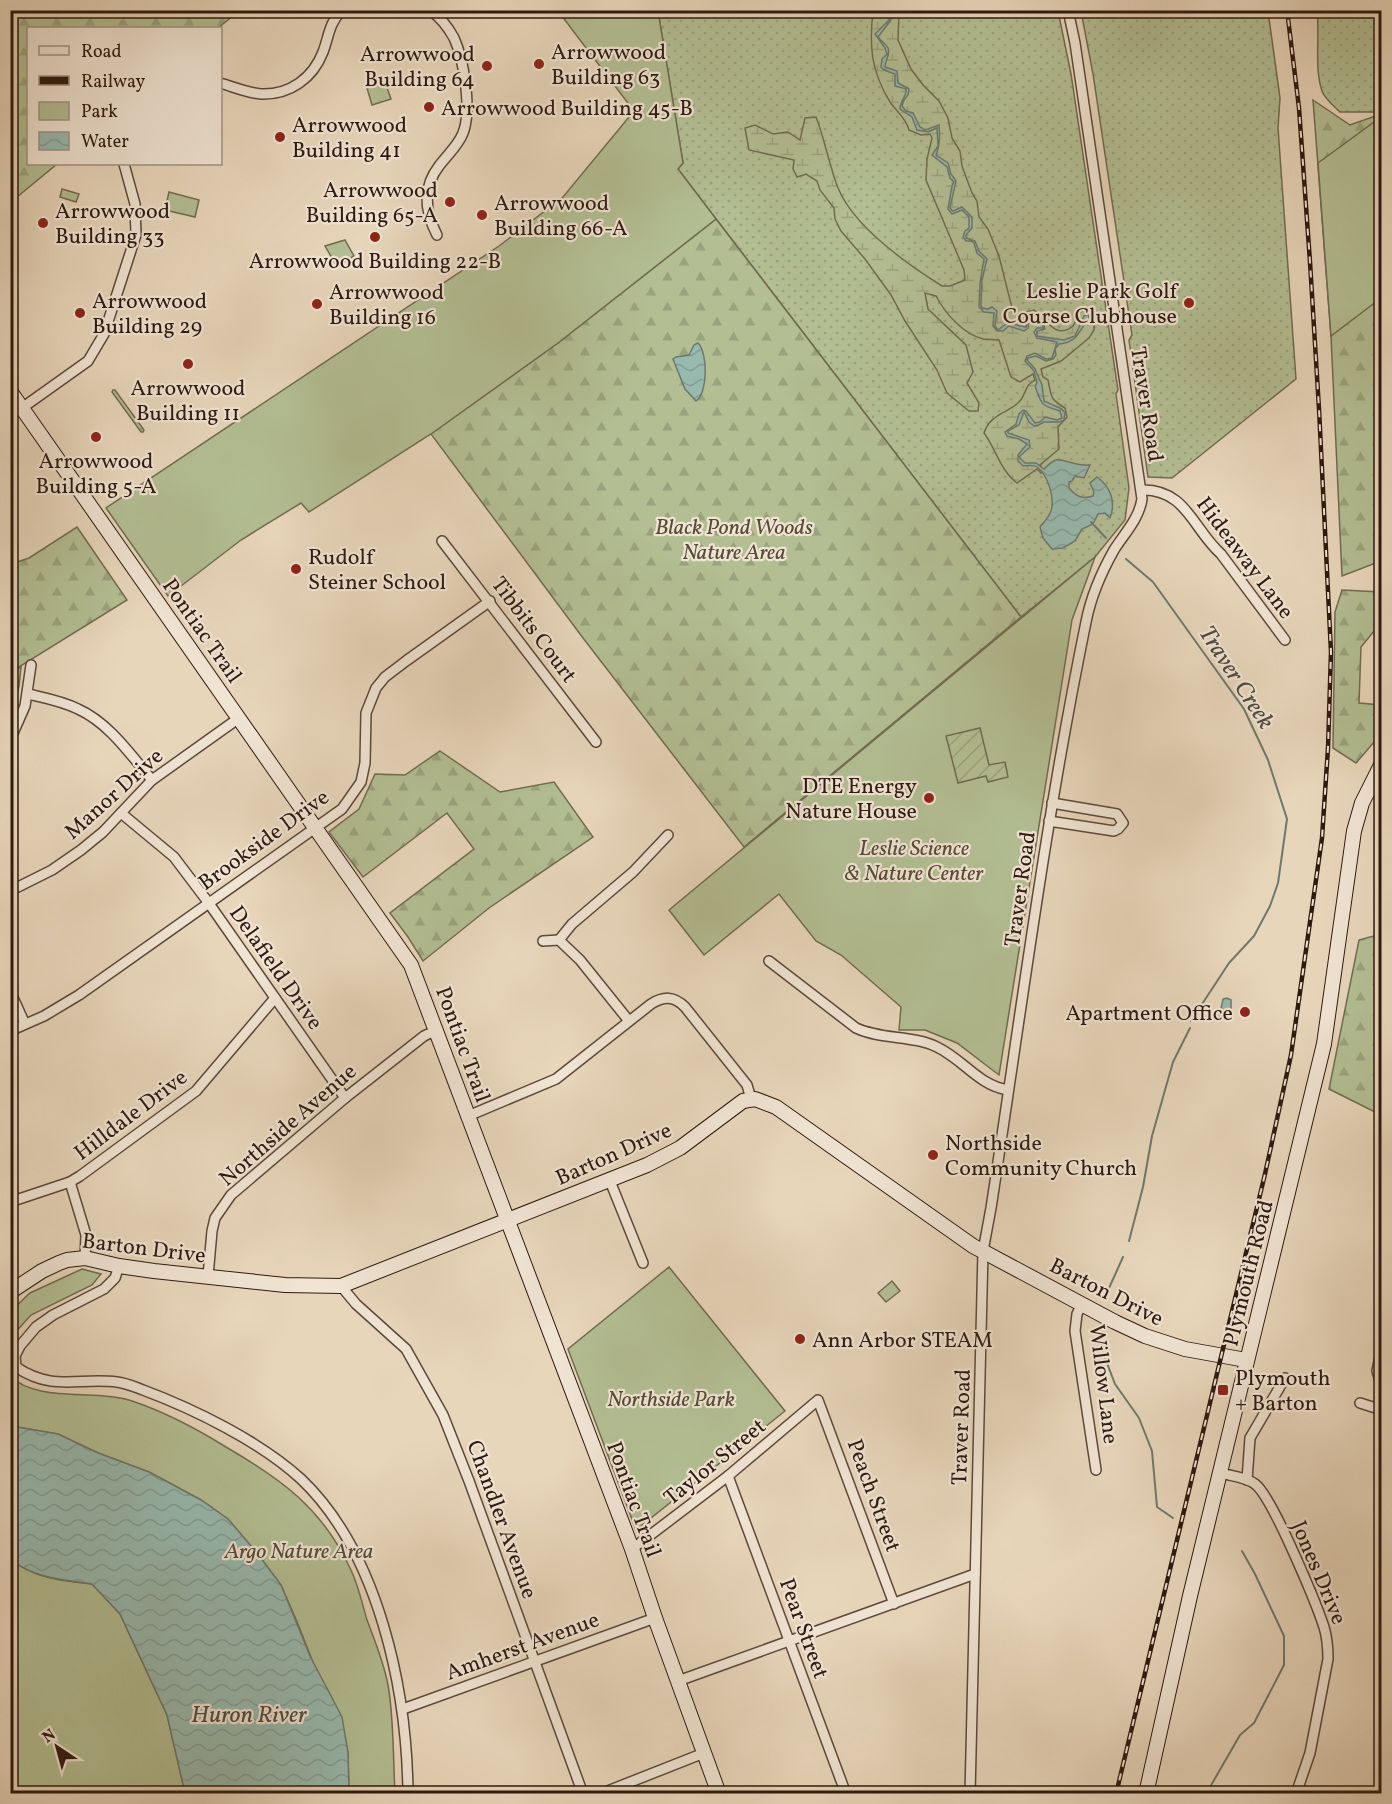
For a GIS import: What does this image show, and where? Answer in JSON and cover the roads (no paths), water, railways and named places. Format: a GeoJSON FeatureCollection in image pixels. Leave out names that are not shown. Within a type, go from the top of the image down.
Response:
{"type":"FeatureCollection","features":[{"type":"Feature","properties":{"kind":"main road","name":"Pontiac Trail"},"geometry":{"type":"LineString","coordinates":[[10,391],[411,965],[632,1549],[719,1794]]}},
{"type":"Feature","properties":{"kind":"main road","name":"Plymouth Road"},"geometry":{"type":"LineString","coordinates":[[1146,1794],[1246,1360],[1305,1129],[1324,1044],[1354,831],[1366,794],[1382,764]]}},
{"type":"Feature","properties":{"kind":"main road","name":"Barton Drive"},"geometry":{"type":"LineString","coordinates":[[10,1292],[59,1263],[85,1258],[119,1266],[285,1286],[341,1286],[610,1181],[665,1157],[732,1108],[751,1099],[761,1100],[776,1107],[973,1246],[1115,1322],[1165,1343],[1205,1354],[1246,1360]]}},
{"type":"Feature","properties":{"kind":"street"},"geometry":{"type":"LineString","coordinates":[[222,84],[262,94],[296,86],[310,75],[317,65],[330,26],[342,10]]}},
{"type":"Feature","properties":{"kind":"street"},"geometry":{"type":"LineString","coordinates":[[430,10],[445,25],[454,39],[468,100],[463,133],[433,174],[429,184],[427,210],[437,235]]}},
{"type":"Feature","properties":{"kind":"street","name":"Traver Road"},"geometry":{"type":"LineString","coordinates":[[970,1794],[983,1251],[993,1198],[1048,821],[1089,608],[1108,561],[1138,514],[1142,500],[1075,43],[1068,10]]}},
{"type":"Feature","properties":{"kind":"street"},"geometry":{"type":"LineString","coordinates":[[22,408],[88,361],[104,334],[136,235],[135,204],[124,165]]}},
{"type":"Feature","properties":{"kind":"street","name":"Hideaway Lane"},"geometry":{"type":"LineString","coordinates":[[1142,490],[1162,492],[1179,502],[1285,640]]}},
{"type":"Feature","properties":{"kind":"street","name":"Tibbits Court"},"geometry":{"type":"LineString","coordinates":[[442,541],[596,742]]}},
{"type":"Feature","properties":{"kind":"street","name":"Brookside Drive"},"geometry":{"type":"LineString","coordinates":[[10,1031],[53,1011],[79,995],[342,809],[361,782],[365,763],[366,713],[376,688],[385,677],[405,661],[490,601]]}},
{"type":"Feature","properties":{"kind":"street"},"geometry":{"type":"LineString","coordinates":[[10,740],[21,719],[28,694],[32,665]]}},
{"type":"Feature","properties":{"kind":"street"},"geometry":{"type":"LineString","coordinates":[[28,694],[69,705],[94,718],[111,732],[152,780]]}},
{"type":"Feature","properties":{"kind":"street","name":"Manor Drive"},"geometry":{"type":"LineString","coordinates":[[10,891],[36,880],[66,861],[103,832],[152,780],[238,718]]}},
{"type":"Feature","properties":{"kind":"street"},"geometry":{"type":"LineString","coordinates":[[1048,821],[1114,831],[1118,830],[1123,823],[1117,814],[1052,803]]}},
{"type":"Feature","properties":{"kind":"street","name":"Delafield Drive"},"geometry":{"type":"LineString","coordinates":[[121,813],[174,857],[345,1098]]}},
{"type":"Feature","properties":{"kind":"street"},"geometry":{"type":"LineString","coordinates":[[559,940],[572,924],[633,872],[668,835]]}},
{"type":"Feature","properties":{"kind":"street"},"geometry":{"type":"LineString","coordinates":[[543,941],[559,940],[580,960],[629,1022]]}},
{"type":"Feature","properties":{"kind":"street"},"geometry":{"type":"LineString","coordinates":[[769,961],[856,1028],[869,1034],[927,1043],[962,1063],[989,1085],[1008,1090]]}},
{"type":"Feature","properties":{"kind":"street"},"geometry":{"type":"LineString","coordinates":[[10,992],[25,1024]]}},
{"type":"Feature","properties":{"kind":"street","name":"Hilldale Drive"},"geometry":{"type":"LineString","coordinates":[[10,1202],[70,1182],[196,1091],[275,998]]}},
{"type":"Feature","properties":{"kind":"street"},"geometry":{"type":"LineString","coordinates":[[468,1116],[556,1079],[660,999],[671,998],[678,1001],[747,1085],[751,1099]]}},
{"type":"Feature","properties":{"kind":"street","name":"Northside Avenue"},"geometry":{"type":"LineString","coordinates":[[208,1276],[212,1231],[220,1208],[231,1196],[345,1098],[424,1036],[437,1030]]}},
{"type":"Feature","properties":{"kind":"street"},"geometry":{"type":"LineString","coordinates":[[610,1181],[643,1263]]}},
{"type":"Feature","properties":{"kind":"street"},"geometry":{"type":"LineString","coordinates":[[70,1182],[86,1236],[85,1258]]}},
{"type":"Feature","properties":{"kind":"street"},"geometry":{"type":"LineString","coordinates":[[119,1266],[115,1278],[104,1289],[53,1315],[36,1327],[20,1346],[15,1356],[16,1367],[27,1374],[50,1382],[118,1382],[144,1390],[198,1414],[259,1447],[313,1492],[339,1526],[362,1568],[387,1635],[403,1709],[408,1794]]}},
{"type":"Feature","properties":{"kind":"street","name":"Chandler Avenue"},"geometry":{"type":"LineString","coordinates":[[341,1286],[356,1304],[406,1349],[439,1406],[469,1481],[583,1794]]}},
{"type":"Feature","properties":{"kind":"street","name":"Willow Lane"},"geometry":{"type":"LineString","coordinates":[[1082,1304],[1077,1314],[1075,1331],[1096,1470]]}},
{"type":"Feature","properties":{"kind":"street"},"geometry":{"type":"LineString","coordinates":[[1382,1347],[1377,1371],[1382,1386]]}},
{"type":"Feature","properties":{"kind":"street"},"geometry":{"type":"LineString","coordinates":[[1220,1473],[1247,1480],[1250,1438],[1284,1378]]}},
{"type":"Feature","properties":{"kind":"street","name":"Taylor Street"},"geometry":{"type":"LineString","coordinates":[[632,1549],[728,1476],[818,1400]]}},
{"type":"Feature","properties":{"kind":"street","name":"Peach Street"},"geometry":{"type":"LineString","coordinates":[[818,1400],[894,1604]]}},
{"type":"Feature","properties":{"kind":"street"},"geometry":{"type":"LineString","coordinates":[[1360,1402],[1382,1410]]}},
{"type":"Feature","properties":{"kind":"street","name":"Pear Street"},"geometry":{"type":"LineString","coordinates":[[728,1476],[846,1794]]}},
{"type":"Feature","properties":{"kind":"street","name":"Jones Drive"},"geometry":{"type":"LineString","coordinates":[[1247,1480],[1263,1492],[1286,1537],[1324,1628],[1328,1644],[1328,1659],[1313,1742],[1296,1794]]}},
{"type":"Feature","properties":{"kind":"street"},"geometry":{"type":"LineString","coordinates":[[678,1681],[975,1574]]}},
{"type":"Feature","properties":{"kind":"street","name":"Amherst Avenue"},"geometry":{"type":"LineString","coordinates":[[403,1709],[655,1618]]}},
{"type":"Feature","properties":{"kind":"street"},"geometry":{"type":"LineString","coordinates":[[600,1794],[704,1753]]}},
{"type":"Feature","properties":{"kind":"water"},"geometry":{"type":"Polygon","coordinates":[[[889,11],[891,11],[891,20],[878,37],[889,50],[885,67],[897,71],[898,83],[909,89],[902,106],[906,111],[913,113],[920,127],[925,130],[939,125],[939,140],[938,147],[936,155],[948,163],[956,181],[950,208],[953,211],[962,207],[972,217],[972,228],[966,238],[975,241],[979,251],[987,259],[982,280],[982,308],[992,307],[997,311],[995,326],[998,330],[1007,323],[1026,327],[1028,318],[1034,316],[1042,319],[1045,329],[1037,331],[1037,336],[1064,340],[1075,336],[1084,316],[1088,314],[1089,318],[1077,335],[1070,341],[1059,344],[1055,349],[1056,355],[1053,359],[1046,361],[1036,356],[1027,360],[1035,369],[1042,385],[1044,401],[1062,409],[1065,413],[1064,420],[1044,422],[1034,426],[1024,412],[1019,425],[1008,431],[1008,433],[1029,440],[1030,447],[1019,457],[1025,463],[1036,463],[1044,469],[1053,461],[1058,460],[1090,465],[1084,478],[1075,476],[1069,482],[1069,488],[1077,495],[1086,498],[1093,496],[1094,492],[1090,483],[1097,477],[1109,490],[1112,501],[1110,518],[1105,513],[1098,514],[1093,524],[1082,529],[1075,541],[1063,548],[1052,549],[1043,538],[1040,527],[1049,515],[1052,506],[1047,481],[1037,467],[1023,466],[1018,461],[1018,455],[1027,444],[1007,436],[1005,432],[1016,424],[1023,410],[1035,423],[1045,417],[1057,420],[1062,418],[1060,411],[1041,401],[1035,386],[1037,383],[1034,371],[1025,361],[1027,356],[1035,353],[1046,359],[1052,358],[1057,342],[1037,338],[1034,332],[1037,328],[1043,328],[1042,321],[1033,317],[1029,319],[1028,328],[1024,331],[1009,326],[1003,331],[997,331],[993,326],[994,313],[984,312],[979,307],[984,259],[977,253],[974,243],[966,241],[963,237],[969,228],[969,217],[962,210],[952,214],[948,209],[954,182],[950,178],[947,167],[932,155],[938,146],[937,128],[928,132],[917,130],[912,117],[900,109],[906,89],[895,86],[895,74],[881,67],[882,59],[887,54],[875,34],[889,20],[889,11]]]}},
{"type":"Feature","properties":{"kind":"water"},"geometry":{"type":"Polygon","coordinates":[[[698,343],[704,355],[705,382],[700,397],[696,401],[685,389],[673,359],[689,355],[694,345],[698,343]]]}},
{"type":"Feature","properties":{"kind":"water"},"geometry":{"type":"Polygon","coordinates":[[[1223,999],[1231,1000],[1228,1020],[1219,1018],[1223,999]]]}},
{"type":"Feature","properties":{"kind":"water","name":"Huron River"},"geometry":{"type":"Polygon","coordinates":[[[11,1426],[58,1434],[98,1453],[149,1472],[201,1500],[228,1519],[281,1585],[310,1656],[342,1717],[348,1752],[349,1793],[185,1793],[167,1715],[120,1614],[92,1584],[38,1574],[11,1559],[11,1426]]]}},
{"type":"Feature","properties":{"kind":"waterway","name":"Traver Creek"},"geometry":{"type":"LineString","coordinates":[[1091,522],[1106,538]]}},
{"type":"Feature","properties":{"kind":"waterway","name":"Traver Creek"},"geometry":{"type":"LineString","coordinates":[[1126,559],[1153,582],[1244,709],[1268,760],[1287,819],[1278,883],[1270,906],[1254,936],[1229,963],[1191,1021]]}},
{"type":"Feature","properties":{"kind":"waterway","name":"Traver Creek"},"geometry":{"type":"LineString","coordinates":[[1129,1241],[1143,1187],[1152,1136],[1173,1062],[1190,1028]]}},
{"type":"Feature","properties":{"kind":"waterway","name":"Traver Creek"},"geometry":{"type":"LineString","coordinates":[[1105,1297],[1123,1257]]}},
{"type":"Feature","properties":{"kind":"waterway","name":"Traver Creek"},"geometry":{"type":"LineString","coordinates":[[1097,1337],[1115,1384],[1139,1418],[1152,1451],[1157,1507],[1173,1518]]}},
{"type":"Feature","properties":{"kind":"waterway","name":"Traver Creek"},"geometry":{"type":"LineString","coordinates":[[1206,1794],[1240,1735],[1254,1723],[1284,1665],[1284,1636],[1242,1551]]}},
{"type":"Feature","properties":{"kind":"railway"},"geometry":{"type":"LineString","coordinates":[[1116,1794],[1265,1174],[1291,1055],[1322,838],[1331,652],[1310,262],[1299,108],[1287,10]]}},
{"type":"Feature","properties":{"kind":"place","name":"Arrowwood Building 63"},"geometry":{"type":"Point","coordinates":[539,64]}},
{"type":"Feature","properties":{"kind":"place","name":"Arrowwood Building 64"},"geometry":{"type":"Point","coordinates":[487,66]}},
{"type":"Feature","properties":{"kind":"place","name":"Arrowwood Building 45-B"},"geometry":{"type":"Point","coordinates":[429,107]}},
{"type":"Feature","properties":{"kind":"place","name":"Arrowwood Building 41"},"geometry":{"type":"Point","coordinates":[280,137]}},
{"type":"Feature","properties":{"kind":"place","name":"Arrowwood Building 65-A"},"geometry":{"type":"Point","coordinates":[450,202]}},
{"type":"Feature","properties":{"kind":"place","name":"Arrowwood Building 66-A"},"geometry":{"type":"Point","coordinates":[482,215]}},
{"type":"Feature","properties":{"kind":"place","name":"Arrowwood Building 33"},"geometry":{"type":"Point","coordinates":[43,223]}},
{"type":"Feature","properties":{"kind":"place","name":"Arrowwood Building 22-B"},"geometry":{"type":"Point","coordinates":[375,237]}},
{"type":"Feature","properties":{"kind":"place","name":"Leslie Park Golf Course Clubhouse"},"geometry":{"type":"Point","coordinates":[1189,303]}},
{"type":"Feature","properties":{"kind":"place","name":"Arrowwood Building 16"},"geometry":{"type":"Point","coordinates":[317,304]}},
{"type":"Feature","properties":{"kind":"place","name":"Arrowwood Building 29"},"geometry":{"type":"Point","coordinates":[80,313]}},
{"type":"Feature","properties":{"kind":"place","name":"Arrowwood Building 11"},"geometry":{"type":"Point","coordinates":[188,364]}},
{"type":"Feature","properties":{"kind":"place","name":"Arrowwood Building 5-A"},"geometry":{"type":"Point","coordinates":[96,437]}},
{"type":"Feature","properties":{"kind":"place","name":"Rudolf Steiner School"},"geometry":{"type":"Point","coordinates":[296,569]}},
{"type":"Feature","properties":{"kind":"place","name":"DTE Energy Nature House"},"geometry":{"type":"Point","coordinates":[929,798]}},
{"type":"Feature","properties":{"kind":"place","name":"Apartment Office"},"geometry":{"type":"Point","coordinates":[1245,1012]}},
{"type":"Feature","properties":{"kind":"place","name":"Northside Community Church"},"geometry":{"type":"Point","coordinates":[933,1155]}},
{"type":"Feature","properties":{"kind":"place","name":"Ann Arbor STEAM"},"geometry":{"type":"Point","coordinates":[800,1339]}},
{"type":"Feature","properties":{"kind":"place","name":"Plymouth + Barton"},"geometry":{"type":"Point","coordinates":[1223,1390]}},
{"type":"Feature","properties":{"kind":"park label","name":"Black Pond Woods Nature Area"},"geometry":{"type":"Point","coordinates":[734,538]}},
{"type":"Feature","properties":{"kind":"park label","name":"Leslie Science & Nature Center"},"geometry":{"type":"Point","coordinates":[914,860]}},
{"type":"Feature","properties":{"kind":"park label","name":"Northside Park"},"geometry":{"type":"Point","coordinates":[671,1398]}},
{"type":"Feature","properties":{"kind":"park label","name":"Argo Nature Area"},"geometry":{"type":"Point","coordinates":[299,1550]}}]}
